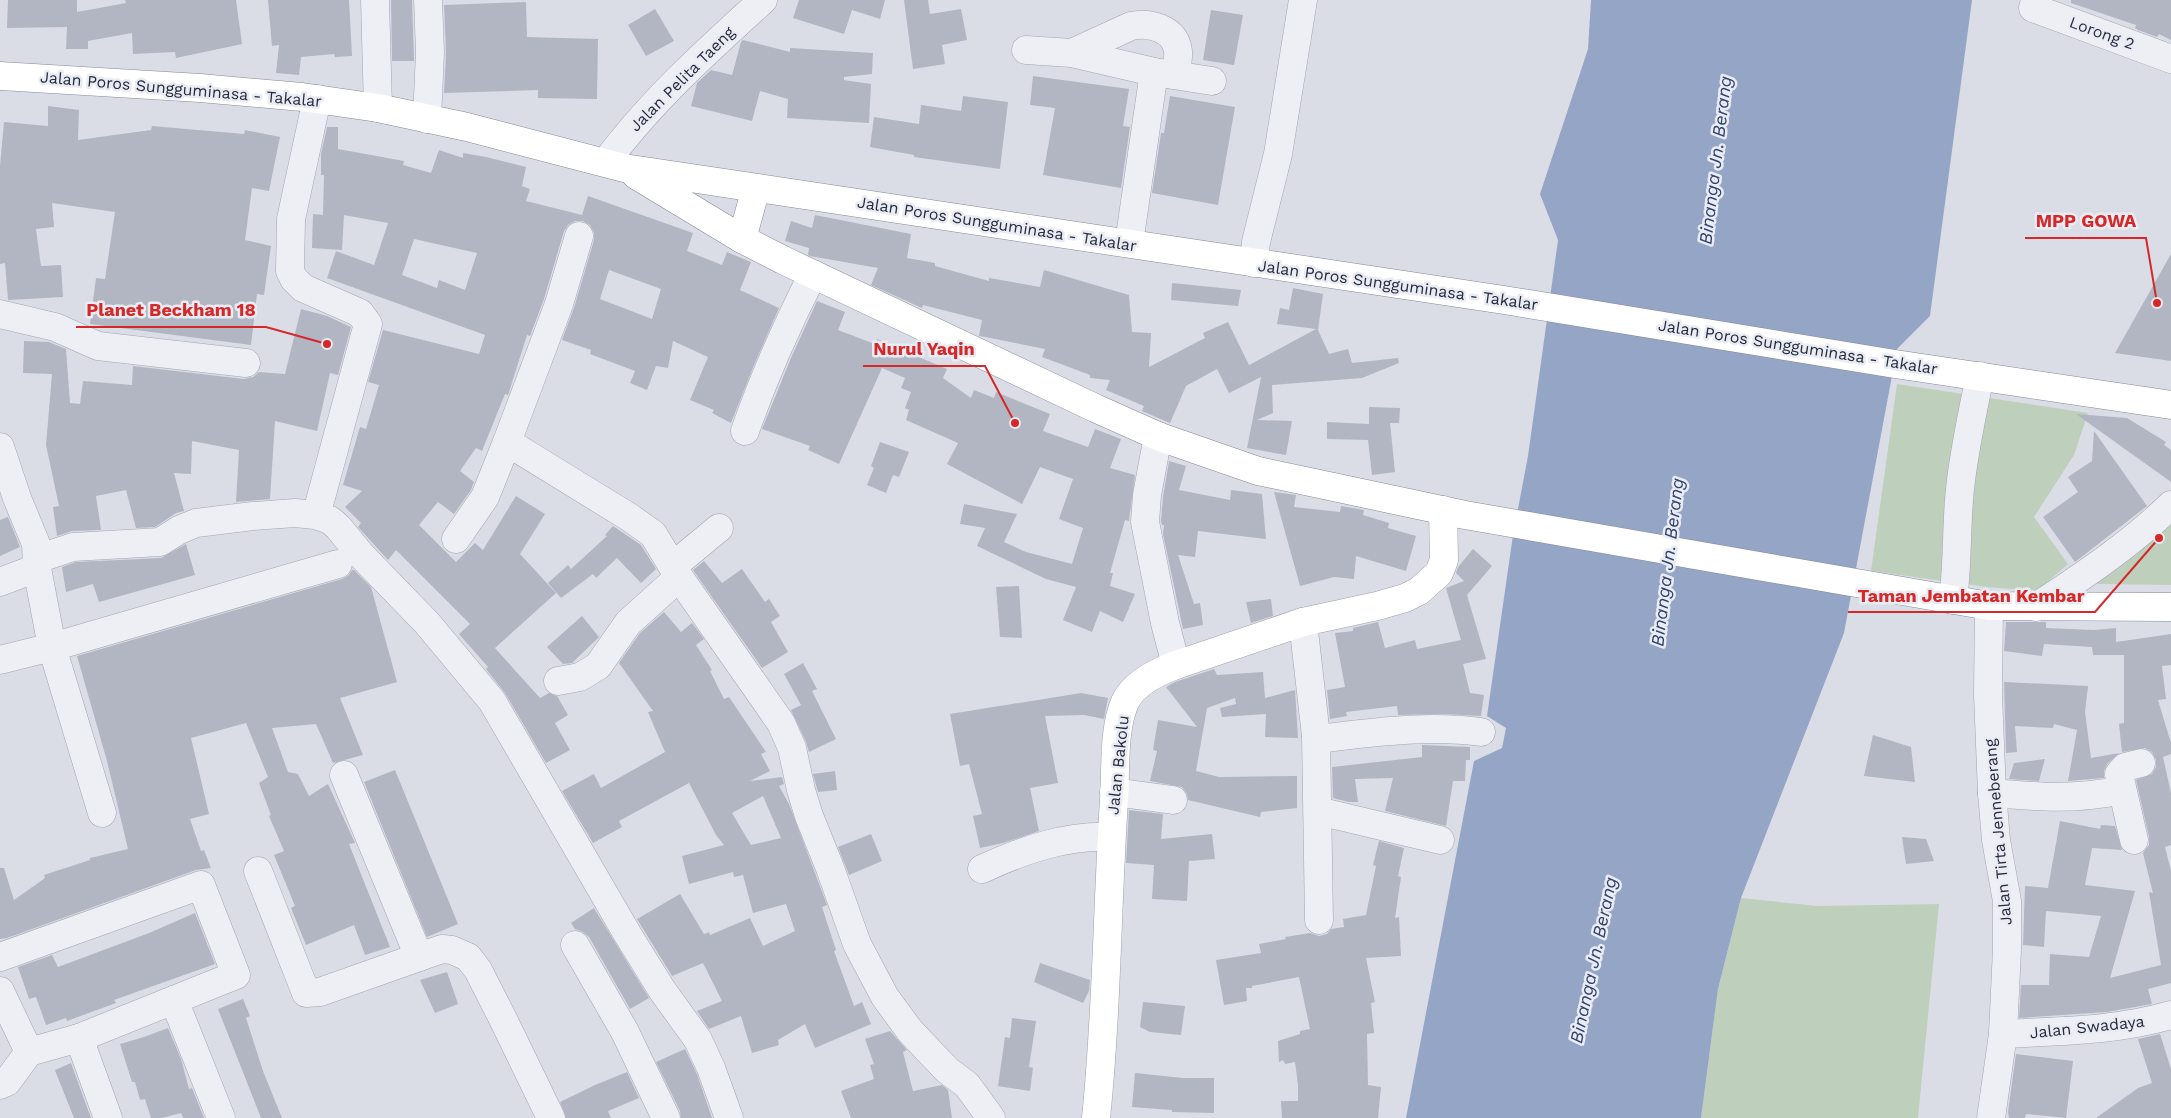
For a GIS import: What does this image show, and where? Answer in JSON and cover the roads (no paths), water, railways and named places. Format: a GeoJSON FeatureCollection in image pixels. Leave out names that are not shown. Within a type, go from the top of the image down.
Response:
{"type":"FeatureCollection","features":[{"type":"Feature","properties":{"kind":"main road","name":"Jalan Poros Sungguminasa - Takalar"},"geometry":{"type":"LineString","coordinates":[[0,76],[200,88],[317,99],[378,108],[615,165],[1254,264],[1504,300],[1895,364],[2171,405]]}},
{"type":"Feature","properties":{"kind":"main road","name":"Jalan Poros Sungguminasa - Takalar"},"geometry":{"type":"LineString","coordinates":[[615,165],[742,238],[813,274],[1158,436],[1258,471],[1454,512],[1989,606],[2171,607]]}},
{"type":"Feature","properties":{"kind":"main road"},"geometry":{"type":"LineString","coordinates":[[742,238],[756,188]]}},
{"type":"Feature","properties":{"kind":"main road","name":"Jalan Bakolu"},"geometry":{"type":"LineString","coordinates":[[1096,1118],[1110,909],[1102,837],[1114,792],[1120,722],[1126,702],[1144,681],[1156,673],[1174,656],[1303,622],[1405,598],[1420,591],[1432,582],[1439,573],[1444,560],[1454,512]]}},
{"type":"Feature","properties":{"kind":"street"},"geometry":{"type":"LineString","coordinates":[[375,0],[378,108]]}},
{"type":"Feature","properties":{"kind":"street"},"geometry":{"type":"LineString","coordinates":[[427,119],[430,52],[428,0]]}},
{"type":"Feature","properties":{"kind":"street","name":"Jalan Pelita Taeng"},"geometry":{"type":"LineString","coordinates":[[615,165],[651,109],[763,0]]}},
{"type":"Feature","properties":{"kind":"street"},"geometry":{"type":"LineString","coordinates":[[1254,264],[1256,242],[1278,154],[1303,0]]}},
{"type":"Feature","properties":{"kind":"street","name":"Lorong 2"},"geometry":{"type":"LineString","coordinates":[[2034,4],[2171,59]]}},
{"type":"Feature","properties":{"kind":"street"},"geometry":{"type":"LineString","coordinates":[[1072,53],[1131,26],[1141,24],[1157,26],[1173,40],[1178,51],[1164,73],[1130,244]]}},
{"type":"Feature","properties":{"kind":"street"},"geometry":{"type":"LineString","coordinates":[[1026,50],[1072,53],[1164,73],[1212,81]]}},
{"type":"Feature","properties":{"kind":"street"},"geometry":{"type":"LineString","coordinates":[[317,99],[291,219],[290,271],[302,288],[360,313],[368,324],[320,501]]}},
{"type":"Feature","properties":{"kind":"street"},"geometry":{"type":"LineString","coordinates":[[456,540],[485,497],[559,304],[579,236]]}},
{"type":"Feature","properties":{"kind":"street"},"geometry":{"type":"LineString","coordinates":[[744,431],[762,384],[813,274]]}},
{"type":"Feature","properties":{"kind":"street"},"geometry":{"type":"LineString","coordinates":[[0,314],[55,328],[98,346],[246,363]]}},
{"type":"Feature","properties":{"kind":"street"},"geometry":{"type":"LineString","coordinates":[[1953,600],[1958,564],[1958,514],[1962,475],[1980,376]]}},
{"type":"Feature","properties":{"kind":"street"},"geometry":{"type":"LineString","coordinates":[[1158,436],[1147,495],[1145,522],[1174,656]]}},
{"type":"Feature","properties":{"kind":"street"},"geometry":{"type":"LineString","coordinates":[[507,442],[644,527],[658,542],[676,572],[781,723],[792,748],[809,816],[830,868],[856,944],[886,997],[910,1031],[948,1070],[967,1085],[991,1118]]}},
{"type":"Feature","properties":{"kind":"street"},"geometry":{"type":"LineString","coordinates":[[0,446],[17,498],[36,544],[37,563],[52,647],[102,813]]}},
{"type":"Feature","properties":{"kind":"street"},"geometry":{"type":"LineString","coordinates":[[2036,607],[2118,550],[2155,521],[2171,505]]}},
{"type":"Feature","properties":{"kind":"street"},"geometry":{"type":"LineString","coordinates":[[0,582],[73,547],[160,542],[191,525],[243,517],[295,513],[315,515],[330,520],[427,623],[492,701],[628,935],[662,990],[698,1040],[711,1068],[729,1118]]}},
{"type":"Feature","properties":{"kind":"street"},"geometry":{"type":"LineString","coordinates":[[558,681],[580,677],[598,666],[628,623],[719,528]]}},
{"type":"Feature","properties":{"kind":"street"},"geometry":{"type":"LineString","coordinates":[[0,660],[52,647],[338,564]]}},
{"type":"Feature","properties":{"kind":"street","name":"Jalan Tirta Jenneberang"},"geometry":{"type":"LineString","coordinates":[[1989,606],[1988,695],[1992,793],[1996,840],[2007,901],[2003,1034],[1991,1118]]}},
{"type":"Feature","properties":{"kind":"street"},"geometry":{"type":"LineString","coordinates":[[1303,622],[1316,736],[1319,920]]}},
{"type":"Feature","properties":{"kind":"street"},"geometry":{"type":"LineString","coordinates":[[1316,736],[1326,738],[1417,729],[1461,729],[1481,732]]}},
{"type":"Feature","properties":{"kind":"street"},"geometry":{"type":"LineString","coordinates":[[2134,840],[2119,774],[2121,770],[2141,763]]}},
{"type":"Feature","properties":{"kind":"street"},"geometry":{"type":"LineString","coordinates":[[344,775],[419,957]]}},
{"type":"Feature","properties":{"kind":"street"},"geometry":{"type":"LineString","coordinates":[[1992,793],[2044,798],[2071,798],[2122,790]]}},
{"type":"Feature","properties":{"kind":"street"},"geometry":{"type":"LineString","coordinates":[[1114,792],[1173,800]]}},
{"type":"Feature","properties":{"kind":"street"},"geometry":{"type":"LineString","coordinates":[[1318,810],[1440,840]]}},
{"type":"Feature","properties":{"kind":"street"},"geometry":{"type":"LineString","coordinates":[[982,869],[1037,847],[1102,837]]}},
{"type":"Feature","properties":{"kind":"street"},"geometry":{"type":"LineString","coordinates":[[258,871],[306,993],[320,992],[442,949],[452,950],[468,957],[478,970],[499,1010],[550,1118]]}},
{"type":"Feature","properties":{"kind":"street"},"geometry":{"type":"LineString","coordinates":[[0,957],[201,885],[236,975],[79,1038],[29,1052],[7,1082],[0,1085]]}},
{"type":"Feature","properties":{"kind":"street"},"geometry":{"type":"LineString","coordinates":[[575,945],[624,1032],[666,1118]]}},
{"type":"Feature","properties":{"kind":"street"},"geometry":{"type":"LineString","coordinates":[[0,990],[29,1052]]}},
{"type":"Feature","properties":{"kind":"street"},"geometry":{"type":"LineString","coordinates":[[174,1000],[221,1118]]}},
{"type":"Feature","properties":{"kind":"street","name":"Jalan Swadaya"},"geometry":{"type":"LineString","coordinates":[[2003,1034],[2080,1030],[2149,1021],[2171,1015]]}},
{"type":"Feature","properties":{"kind":"street"},"geometry":{"type":"LineString","coordinates":[[79,1038],[108,1118]]}},
{"type":"Feature","properties":{"kind":"water","name":"Binanga Jn. Berang"},"geometry":{"type":"Polygon","coordinates":[[[1591,0],[1972,0],[1930,316],[1897,349],[1844,633],[1741,898],[1718,989],[1701,1118],[1406,1118],[1474,761],[1502,748],[1506,728],[1487,716],[1513,535],[1528,456],[1558,240],[1540,194],[1588,49],[1591,0]]]}},
{"type":"Feature","properties":{"kind":"place","name":"MPP GOWA"},"geometry":{"type":"Point","coordinates":[2157,303]}},
{"type":"Feature","properties":{"kind":"place","name":"Planet Beckham 18"},"geometry":{"type":"Point","coordinates":[327,344]}},
{"type":"Feature","properties":{"kind":"place","name":"Nurul Yaqin"},"geometry":{"type":"Point","coordinates":[1015,423]}},
{"type":"Feature","properties":{"kind":"place","name":"Taman Jembatan Kembar"},"geometry":{"type":"Point","coordinates":[2159,538]}}]}
